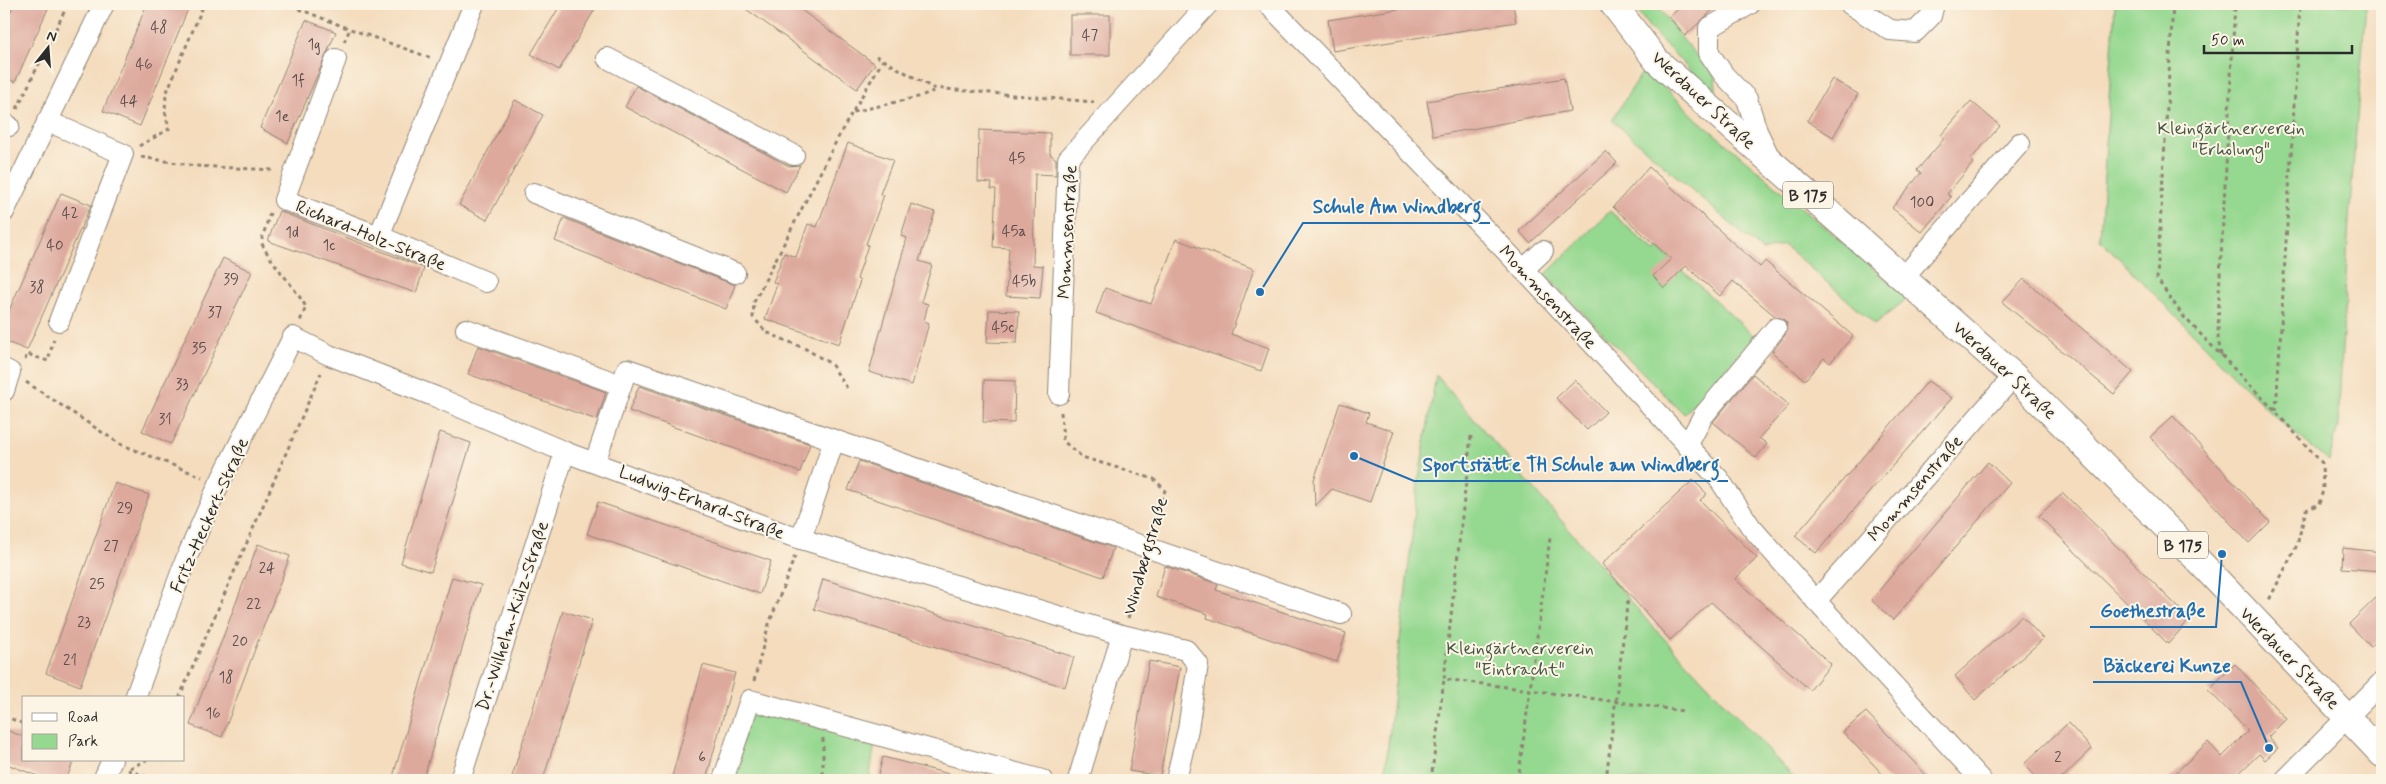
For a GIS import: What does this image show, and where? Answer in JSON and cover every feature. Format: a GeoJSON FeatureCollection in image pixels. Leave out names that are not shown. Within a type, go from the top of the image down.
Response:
{"type":"FeatureCollection","features":[{"type":"Feature","properties":{"kind":"main road","name":"Werdauer Straße"},"geometry":{"type":"LineString","coordinates":[[1613,4],[1657,61],[2014,376],[2175,536],[2382,754]]}},
{"type":"Feature","properties":{"kind":"street"},"geometry":{"type":"LineString","coordinates":[[4,212],[104,4]]}},
{"type":"Feature","properties":{"kind":"street"},"geometry":{"type":"LineString","coordinates":[[379,236],[474,4]]}},
{"type":"Feature","properties":{"kind":"street","name":"Mommsenstraße"},"geometry":{"type":"LineString","coordinates":[[1060,394],[1068,159],[1208,4]]}},
{"type":"Feature","properties":{"kind":"street","name":"Mommsenstraße"},"geometry":{"type":"LineString","coordinates":[[1268,4],[1523,270],[1718,479],[1751,527],[1816,601],[1981,780]]}},
{"type":"Feature","properties":{"kind":"street"},"geometry":{"type":"LineString","coordinates":[[1750,4],[1709,28],[1709,53],[1724,75],[1747,99],[1757,131],[1772,163]]}},
{"type":"Feature","properties":{"kind":"street"},"geometry":{"type":"LineString","coordinates":[[1850,4],[1890,30],[1915,32],[1932,16],[1934,4]]}},
{"type":"Feature","properties":{"kind":"street"},"geometry":{"type":"LineString","coordinates":[[607,58],[794,155]]}},
{"type":"Feature","properties":{"kind":"street","name":"Richard-Holz-Straße"},"geometry":{"type":"LineString","coordinates":[[336,59],[284,200],[379,236],[486,282]]}},
{"type":"Feature","properties":{"kind":"street"},"geometry":{"type":"LineString","coordinates":[[48,121],[123,154],[59,321]]}},
{"type":"Feature","properties":{"kind":"street"},"geometry":{"type":"LineString","coordinates":[[1903,278],[2020,143]]}},
{"type":"Feature","properties":{"kind":"street"},"geometry":{"type":"LineString","coordinates":[[534,193],[735,273]]}},
{"type":"Feature","properties":{"kind":"street"},"geometry":{"type":"LineString","coordinates":[[1523,270],[1543,251]]}},
{"type":"Feature","properties":{"kind":"street"},"geometry":{"type":"LineString","coordinates":[[1687,446],[1703,416],[1776,328]]}},
{"type":"Feature","properties":{"kind":"street"},"geometry":{"type":"LineString","coordinates":[[466,329],[621,385]]}},
{"type":"Feature","properties":{"kind":"street","name":"Ludwig-Erhard-Straße"},"geometry":{"type":"LineString","coordinates":[[293,337],[329,355],[436,397],[565,452],[801,539],[1122,636]]}},
{"type":"Feature","properties":{"kind":"street","name":"Fritz-Heckert-Straße"},"geometry":{"type":"LineString","coordinates":[[136,696],[186,559],[219,484],[293,337]]}},
{"type":"Feature","properties":{"kind":"street"},"geometry":{"type":"LineString","coordinates":[[595,462],[627,369],[1149,546],[1341,614]]}},
{"type":"Feature","properties":{"kind":"street","name":"Mommsenstraße"},"geometry":{"type":"LineString","coordinates":[[1816,601],[2014,376]]}},
{"type":"Feature","properties":{"kind":"street"},"geometry":{"type":"LineString","coordinates":[[801,539],[834,440]]}},
{"type":"Feature","properties":{"kind":"street","name":"Dr.-Wilhelm-Külz-Straße"},"geometry":{"type":"LineString","coordinates":[[460,780],[565,452]]}},
{"type":"Feature","properties":{"kind":"street","name":"Windbergstraße"},"geometry":{"type":"LineString","coordinates":[[1078,780],[1122,636],[1186,650],[1198,664],[1188,729],[1176,780]]}},
{"type":"Feature","properties":{"kind":"street"},"geometry":{"type":"LineString","coordinates":[[2285,780],[2382,682]]}},
{"type":"Feature","properties":{"kind":"street"},"geometry":{"type":"LineString","coordinates":[[723,780],[750,700],[1042,780]]}},
{"type":"Feature","properties":{"kind":"street"},"geometry":{"type":"LineString","coordinates":[[103,780],[119,765]]}},
{"type":"Feature","properties":{"kind":"path"},"geometry":{"type":"LineString","coordinates":[[6,125],[68,4]]}},
{"type":"Feature","properties":{"kind":"path"},"geometry":{"type":"LineString","coordinates":[[123,154],[169,129],[165,111],[166,94],[204,4]]}},
{"type":"Feature","properties":{"kind":"path"},"geometry":{"type":"LineString","coordinates":[[292,4],[299,9],[342,26],[448,64]]}},
{"type":"Feature","properties":{"kind":"path"},"geometry":{"type":"LineString","coordinates":[[2173,4],[2157,279],[2183,316],[2276,412],[2322,463],[2323,490],[2319,504],[2306,510],[2297,545],[2257,624]]}},
{"type":"Feature","properties":{"kind":"path"},"geometry":{"type":"LineString","coordinates":[[2221,355],[2218,338],[2219,293],[2235,4]]}},
{"type":"Feature","properties":{"kind":"path"},"geometry":{"type":"LineString","coordinates":[[2276,412],[2300,4]]}},
{"type":"Feature","properties":{"kind":"path"},"geometry":{"type":"LineString","coordinates":[[876,56],[933,88],[1118,104]]}},
{"type":"Feature","properties":{"kind":"path"},"geometry":{"type":"LineString","coordinates":[[847,388],[830,364],[806,349],[766,332],[753,317],[754,302],[852,113],[883,60]]}},
{"type":"Feature","properties":{"kind":"path"},"geometry":{"type":"LineString","coordinates":[[852,113],[918,97],[938,88]]}},
{"type":"Feature","properties":{"kind":"path"},"geometry":{"type":"LineString","coordinates":[[123,154],[196,166],[295,171]]}},
{"type":"Feature","properties":{"kind":"path"},"geometry":{"type":"LineString","coordinates":[[284,200],[273,203],[262,242],[268,256],[296,289],[306,307],[293,337]]}},
{"type":"Feature","properties":{"kind":"path"},"geometry":{"type":"LineString","coordinates":[[27,354],[48,361],[59,321]]}},
{"type":"Feature","properties":{"kind":"path"},"geometry":{"type":"LineString","coordinates":[[180,696],[329,355]]}},
{"type":"Feature","properties":{"kind":"path"},"geometry":{"type":"LineString","coordinates":[[6,377],[120,444],[219,484]]}},
{"type":"Feature","properties":{"kind":"path","name":"Windbergstraße"},"geometry":{"type":"LineString","coordinates":[[1060,394],[1063,441],[1082,457],[1154,479],[1165,490],[1122,636]]}},
{"type":"Feature","properties":{"kind":"path"},"geometry":{"type":"LineString","coordinates":[[1431,780],[1471,436]]}},
{"type":"Feature","properties":{"kind":"path"},"geometry":{"type":"LineString","coordinates":[[1518,780],[1550,538]]}},
{"type":"Feature","properties":{"kind":"path"},"geometry":{"type":"LineString","coordinates":[[750,700],[768,627],[801,539]]}},
{"type":"Feature","properties":{"kind":"path"},"geometry":{"type":"LineString","coordinates":[[1606,780],[1628,598]]}},
{"type":"Feature","properties":{"kind":"path"},"geometry":{"type":"LineString","coordinates":[[1444,679],[1684,711]]}},
{"type":"Feature","properties":{"kind":"path"},"geometry":{"type":"LineString","coordinates":[[4,716],[22,723]]}},
{"type":"Feature","properties":{"kind":"path"},"geometry":{"type":"LineString","coordinates":[[823,720],[823,780]]}},
{"type":"Feature","properties":{"kind":"path"},"geometry":{"type":"LineString","coordinates":[[119,765],[136,762]]}},
{"type":"Feature","properties":{"kind":"path"},"geometry":{"type":"LineString","coordinates":[[1606,775],[1640,780]]}},
{"type":"Feature","properties":{"kind":"green space"},"geometry":{"type":"Polygon","coordinates":[[[1633,4],[1656,4],[1684,41],[1715,76],[1716,88],[1714,96],[1649,27],[1633,4]]]}},
{"type":"Feature","properties":{"kind":"green space","name":"Kleingärtnerverein \"Erholung\""},"geometry":{"type":"Polygon","coordinates":[[[2115,4],[2366,4],[2349,219],[2338,426],[2329,461],[2276,418],[2100,239],[2115,4]]]}},
{"type":"Feature","properties":{"kind":"green space"},"geometry":{"type":"Polygon","coordinates":[[[1645,68],[1698,120],[1908,298],[1875,324],[1784,245],[1762,251],[1612,120],[1645,68]]]}},
{"type":"Feature","properties":{"kind":"green space"},"geometry":{"type":"Polygon","coordinates":[[[1610,211],[1655,252],[1658,248],[1755,337],[1684,414],[1545,275],[1610,211]]]}},
{"type":"Feature","properties":{"kind":"green space","name":"Kleingärtnerverein \"Eintracht\""},"geometry":{"type":"Polygon","coordinates":[[[1436,375],[1645,618],[1796,780],[1384,780],[1418,484],[1436,375]]]}},
{"type":"Feature","properties":{"kind":"green space"},"geometry":{"type":"Polygon","coordinates":[[[751,709],[875,743],[869,780],[731,780],[751,709]]]}},
{"type":"Feature","properties":{"kind":"building"},"geometry":{"type":"Polygon","coordinates":[[[14,4],[50,4],[15,82],[4,77],[4,26],[14,4]]]}},
{"type":"Feature","properties":{"kind":"building"},"geometry":{"type":"Polygon","coordinates":[[[147,4],[190,4],[140,126],[103,111],[147,4]]]}},
{"type":"Feature","properties":{"kind":"building"},"geometry":{"type":"Polygon","coordinates":[[[561,4],[598,4],[559,70],[531,54],[561,4]]]}},
{"type":"Feature","properties":{"kind":"building"},"geometry":{"type":"Polygon","coordinates":[[[739,4],[793,4],[875,64],[857,89],[739,4]]]}},
{"type":"Feature","properties":{"kind":"building"},"geometry":{"type":"Polygon","coordinates":[[[1430,4],[1513,4],[1516,22],[1333,51],[1328,20],[1430,4]]]}},
{"type":"Feature","properties":{"kind":"building"},"geometry":{"type":"Polygon","coordinates":[[[1684,4],[1719,4],[1685,36],[1669,17],[1684,4]]]}},
{"type":"Feature","properties":{"kind":"building"},"geometry":{"type":"Polygon","coordinates":[[[1070,15],[1110,15],[1110,55],[1070,55],[1070,15]]]}},
{"type":"Feature","properties":{"kind":"building"},"geometry":{"type":"Polygon","coordinates":[[[306,20],[336,32],[288,143],[260,128],[306,20]]]}},
{"type":"Feature","properties":{"kind":"building"},"geometry":{"type":"Polygon","coordinates":[[[1564,78],[1570,111],[1433,136],[1427,101],[1564,78]]]}},
{"type":"Feature","properties":{"kind":"building"},"geometry":{"type":"Polygon","coordinates":[[[1832,79],[1858,94],[1833,137],[1807,121],[1832,79]]]}},
{"type":"Feature","properties":{"kind":"building"},"geometry":{"type":"Polygon","coordinates":[[[636,86],[789,166],[800,165],[786,192],[625,107],[636,86]]]}},
{"type":"Feature","properties":{"kind":"building"},"geometry":{"type":"Polygon","coordinates":[[[515,100],[543,115],[487,220],[459,205],[515,100]]]}},
{"type":"Feature","properties":{"kind":"building"},"geometry":{"type":"Polygon","coordinates":[[[1971,101],[2000,126],[1970,160],[1973,163],[1947,194],[1951,197],[1922,232],[1892,208],[1921,173],[1917,170],[1944,139],[1941,135],[1971,101]]]}},
{"type":"Feature","properties":{"kind":"building"},"geometry":{"type":"Polygon","coordinates":[[[979,130],[1050,133],[1050,154],[1056,159],[1056,175],[1035,174],[1033,265],[1043,266],[1040,298],[1006,296],[1009,248],[993,247],[996,189],[991,189],[992,183],[978,182],[979,130]]]}},
{"type":"Feature","properties":{"kind":"building"},"geometry":{"type":"Polygon","coordinates":[[[848,143],[893,160],[880,194],[884,195],[866,244],[868,245],[857,279],[860,281],[839,344],[765,319],[777,284],[773,282],[784,253],[796,257],[808,224],[817,227],[848,143]]]}},
{"type":"Feature","properties":{"kind":"building"},"geometry":{"type":"Polygon","coordinates":[[[1606,151],[1617,163],[1530,243],[1519,231],[1606,151]]]}},
{"type":"Feature","properties":{"kind":"building"},"geometry":{"type":"Polygon","coordinates":[[[1649,167],[1760,267],[1765,261],[1853,336],[1830,363],[1824,358],[1805,380],[1772,352],[1785,335],[1787,323],[1775,316],[1733,281],[1720,296],[1686,266],[1664,288],[1653,276],[1671,259],[1613,207],[1649,167]]]}},
{"type":"Feature","properties":{"kind":"building"},"geometry":{"type":"Polygon","coordinates":[[[61,193],[91,205],[27,350],[4,341],[4,322],[61,193]]]}},
{"type":"Feature","properties":{"kind":"building"},"geometry":{"type":"Polygon","coordinates":[[[911,204],[935,212],[919,261],[932,265],[921,302],[928,304],[924,321],[929,323],[912,385],[869,372],[907,238],[901,236],[911,204]]]}},
{"type":"Feature","properties":{"kind":"building"},"geometry":{"type":"Polygon","coordinates":[[[279,211],[424,268],[416,293],[268,241],[279,211]]]}},
{"type":"Feature","properties":{"kind":"building"},"geometry":{"type":"Polygon","coordinates":[[[564,218],[735,285],[726,309],[555,241],[564,218]]]}},
{"type":"Feature","properties":{"kind":"building"},"geometry":{"type":"Polygon","coordinates":[[[1176,239],[1254,269],[1231,334],[1269,348],[1261,371],[1096,313],[1105,288],[1151,304],[1176,239]]]}},
{"type":"Feature","properties":{"kind":"building"},"geometry":{"type":"Polygon","coordinates":[[[223,258],[252,272],[171,444],[142,431],[223,258]]]}},
{"type":"Feature","properties":{"kind":"building"},"geometry":{"type":"Polygon","coordinates":[[[2024,279],[2133,372],[2114,394],[2002,302],[2024,279]]]}},
{"type":"Feature","properties":{"kind":"building"},"geometry":{"type":"Polygon","coordinates":[[[989,310],[1019,311],[1017,343],[987,342],[989,310]]]}},
{"type":"Feature","properties":{"kind":"building"},"geometry":{"type":"Polygon","coordinates":[[[478,346],[606,392],[597,420],[468,374],[478,346]]]}},
{"type":"Feature","properties":{"kind":"building"},"geometry":{"type":"Polygon","coordinates":[[[1753,374],[1789,405],[1759,438],[1767,444],[1756,458],[1713,422],[1753,374]]]}},
{"type":"Feature","properties":{"kind":"building"},"geometry":{"type":"Polygon","coordinates":[[[984,380],[1015,381],[1014,423],[983,422],[984,380]]]}},
{"type":"Feature","properties":{"kind":"building"},"geometry":{"type":"Polygon","coordinates":[[[1575,380],[1606,412],[1587,430],[1556,398],[1575,380]]]}},
{"type":"Feature","properties":{"kind":"building"},"geometry":{"type":"Polygon","coordinates":[[[1928,381],[1952,398],[1816,553],[1795,536],[1928,381]]]}},
{"type":"Feature","properties":{"kind":"building"},"geometry":{"type":"Polygon","coordinates":[[[639,386],[810,444],[800,472],[629,411],[639,386]]]}},
{"type":"Feature","properties":{"kind":"building"},"geometry":{"type":"Polygon","coordinates":[[[1340,403],[1369,413],[1366,422],[1394,431],[1370,502],[1332,489],[1315,506],[1314,480],[1340,403]]]}},
{"type":"Feature","properties":{"kind":"building"},"geometry":{"type":"Polygon","coordinates":[[[2173,416],[2270,522],[2249,543],[2150,437],[2173,416]]]}},
{"type":"Feature","properties":{"kind":"building"},"geometry":{"type":"Polygon","coordinates":[[[440,432],[471,443],[431,572],[401,563],[440,432]]]}},
{"type":"Feature","properties":{"kind":"building"},"geometry":{"type":"Polygon","coordinates":[[[859,461],[1113,548],[1103,577],[848,490],[859,461]]]}},
{"type":"Feature","properties":{"kind":"building"},"geometry":{"type":"Polygon","coordinates":[[[1988,462],[2010,483],[1893,620],[1871,600],[1988,462]]]}},
{"type":"Feature","properties":{"kind":"building"},"geometry":{"type":"Polygon","coordinates":[[[1693,480],[1707,494],[1700,500],[1757,558],[1735,579],[1831,664],[1810,690],[1711,602],[1670,640],[1602,564],[1693,480]]]}},
{"type":"Feature","properties":{"kind":"building"},"geometry":{"type":"Polygon","coordinates":[[[115,483],[149,495],[80,686],[46,673],[115,483]]]}},
{"type":"Feature","properties":{"kind":"building"},"geometry":{"type":"Polygon","coordinates":[[[2063,493],[2190,619],[2168,644],[2039,516],[2063,493]]]}},
{"type":"Feature","properties":{"kind":"building"},"geometry":{"type":"Polygon","coordinates":[[[598,502],[771,561],[760,594],[587,534],[598,502]]]}},
{"type":"Feature","properties":{"kind":"building"},"geometry":{"type":"Polygon","coordinates":[[[258,544],[290,556],[222,737],[190,725],[258,544]]]}},
{"type":"Feature","properties":{"kind":"building"},"geometry":{"type":"Polygon","coordinates":[[[2343,548],[2382,552],[2382,571],[2342,568],[2343,548]]]}},
{"type":"Feature","properties":{"kind":"building"},"geometry":{"type":"Polygon","coordinates":[[[1165,566],[1218,584],[1216,590],[1346,633],[1337,662],[1207,618],[1208,614],[1156,597],[1165,566]]]}},
{"type":"Feature","properties":{"kind":"building"},"geometry":{"type":"Polygon","coordinates":[[[452,577],[481,585],[423,780],[392,780],[452,577]]]}},
{"type":"Feature","properties":{"kind":"building"},"geometry":{"type":"Polygon","coordinates":[[[823,579],[1074,657],[1065,687],[814,609],[823,579]]]}},
{"type":"Feature","properties":{"kind":"building"},"geometry":{"type":"Polygon","coordinates":[[[2382,592],[2382,636],[2371,647],[2349,624],[2382,592]]]}},
{"type":"Feature","properties":{"kind":"building"},"geometry":{"type":"Polygon","coordinates":[[[563,611],[592,620],[543,780],[511,780],[563,611]]]}},
{"type":"Feature","properties":{"kind":"building"},"geometry":{"type":"Polygon","coordinates":[[[2022,616],[2043,639],[1975,700],[1955,676],[2022,616]]]}},
{"type":"Feature","properties":{"kind":"building"},"geometry":{"type":"Polygon","coordinates":[[[1149,661],[1180,667],[1160,776],[1129,771],[1149,661]]]}},
{"type":"Feature","properties":{"kind":"building"},"geometry":{"type":"Polygon","coordinates":[[[2235,664],[2286,719],[2268,737],[2278,748],[2265,760],[2259,754],[2232,780],[2168,780],[2208,742],[2222,757],[2248,731],[2208,690],[2235,664]]]}},
{"type":"Feature","properties":{"kind":"building"},"geometry":{"type":"Polygon","coordinates":[[[703,665],[735,673],[706,780],[671,780],[703,665]]]}},
{"type":"Feature","properties":{"kind":"building"},"geometry":{"type":"Polygon","coordinates":[[[1866,712],[1931,780],[1888,780],[1843,732],[1866,712]]]}},
{"type":"Feature","properties":{"kind":"building"},"geometry":{"type":"Polygon","coordinates":[[[2068,723],[2092,749],[2060,780],[2039,780],[2024,764],[2068,723]]]}},
{"type":"Feature","properties":{"kind":"building"},"geometry":{"type":"Polygon","coordinates":[[[4,729],[22,736],[22,762],[73,762],[66,780],[48,780],[4,763],[4,729]]]}},
{"type":"Feature","properties":{"kind":"building"},"geometry":{"type":"Polygon","coordinates":[[[883,757],[953,775],[952,780],[877,780],[883,757]]]}},
{"type":"Feature","properties":{"kind":"place","name":"Schule Am Windberg"},"geometry":{"type":"Point","coordinates":[1260,292]}},
{"type":"Feature","properties":{"kind":"place","name":"Sportstätte TH Schule am Windberg"},"geometry":{"type":"Point","coordinates":[1354,456]}},
{"type":"Feature","properties":{"kind":"place","name":"Goethestraße"},"geometry":{"type":"Point","coordinates":[2222,554]}},
{"type":"Feature","properties":{"kind":"place","name":"Bäckerei Kunze"},"geometry":{"type":"Point","coordinates":[2269,748]}}]}
